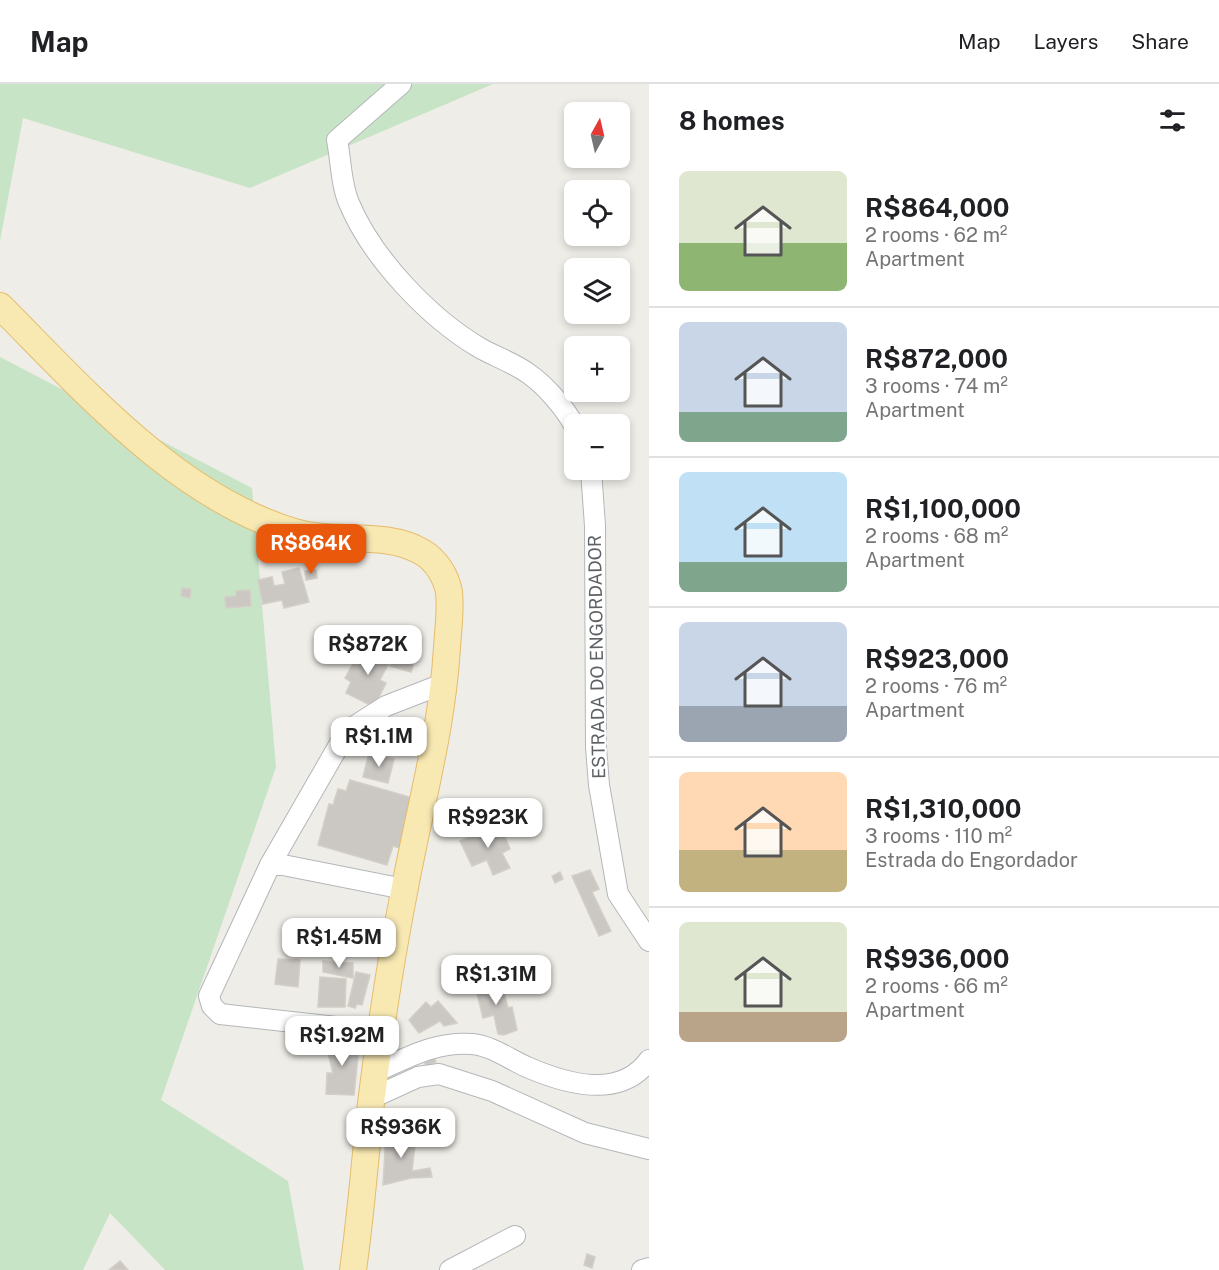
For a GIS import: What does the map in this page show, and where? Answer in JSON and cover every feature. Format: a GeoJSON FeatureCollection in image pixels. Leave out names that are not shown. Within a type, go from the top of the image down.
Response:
{"type":"FeatureCollection","features":[{"type":"Feature","properties":{"kind":"main road"},"geometry":{"type":"LineString","coordinates":[[0,306],[126,430],[184,475],[236,507],[295,532],[396,543],[422,552],[439,566],[449,594],[445,683],[435,747],[404,889],[375,1072],[353,1270]]}},
{"type":"Feature","properties":{"kind":"street"},"geometry":{"type":"LineString","coordinates":[[401,84],[337,140],[348,202],[374,248],[428,308],[478,347],[529,374],[550,394],[565,414]]}},
{"type":"Feature","properties":{"kind":"street","name":"ESTRADA DO ENGORDADOR"},"geometry":{"type":"LineString","coordinates":[[592,480],[595,526],[596,747],[599,785],[618,894],[649,940]]}},
{"type":"Feature","properties":{"kind":"street"},"geometry":{"type":"LineString","coordinates":[[382,1032],[220,1014],[212,1006],[209,996],[270,865],[347,731],[386,706],[445,683]]}},
{"type":"Feature","properties":{"kind":"street"},"geometry":{"type":"LineString","coordinates":[[270,865],[283,865],[404,889]]}},
{"type":"Feature","properties":{"kind":"street"},"geometry":{"type":"LineString","coordinates":[[375,1072],[426,1049],[462,1044],[492,1050],[559,1080],[592,1085],[627,1081],[641,1071],[649,1060]]}},
{"type":"Feature","properties":{"kind":"street"},"geometry":{"type":"LineString","coordinates":[[372,1098],[418,1077],[439,1074],[492,1091],[601,1139],[649,1149]]}},
{"type":"Feature","properties":{"kind":"street"},"geometry":{"type":"LineString","coordinates":[[450,1270],[515,1236]]}},
{"type":"Feature","properties":{"kind":"street"},"geometry":{"type":"LineString","coordinates":[[642,1270],[649,1268]]}},
{"type":"Feature","properties":{"kind":"green space"},"geometry":{"type":"Polygon","coordinates":[[[0,84],[493,84],[250,188],[23,118],[0,241],[0,84]]]}},
{"type":"Feature","properties":{"kind":"green space"},"geometry":{"type":"Polygon","coordinates":[[[0,357],[252,488],[276,767],[161,1100],[288,1181],[304,1270],[165,1270],[110,1213],[83,1270],[0,1270],[0,357]]]}},
{"type":"Feature","properties":{"kind":"building"},"geometry":{"type":"Polygon","coordinates":[[[299,568],[309,602],[284,608],[282,600],[263,604],[258,580],[272,577],[274,586],[285,584],[282,572],[299,568]]]}},
{"type":"Feature","properties":{"kind":"building"},"geometry":{"type":"Polygon","coordinates":[[[316,570],[317,578],[306,580],[305,571],[316,570]]]}},
{"type":"Feature","properties":{"kind":"building"},"geometry":{"type":"Polygon","coordinates":[[[182,588],[191,589],[190,598],[181,596],[182,588]]]}},
{"type":"Feature","properties":{"kind":"building"},"geometry":{"type":"Polygon","coordinates":[[[250,590],[251,606],[226,608],[225,597],[236,596],[236,591],[250,590]]]}},
{"type":"Feature","properties":{"kind":"building"},"geometry":{"type":"Polygon","coordinates":[[[399,634],[421,640],[411,672],[390,666],[399,634]]]}},
{"type":"Feature","properties":{"kind":"building"},"geometry":{"type":"Polygon","coordinates":[[[369,645],[392,657],[380,680],[386,683],[374,707],[346,693],[351,682],[345,678],[354,662],[359,664],[369,645]]]}},
{"type":"Feature","properties":{"kind":"building"},"geometry":{"type":"Polygon","coordinates":[[[369,753],[394,759],[388,783],[363,777],[369,753]]]}},
{"type":"Feature","properties":{"kind":"building"},"geometry":{"type":"Polygon","coordinates":[[[350,780],[413,798],[400,848],[393,846],[387,865],[318,845],[329,804],[333,805],[338,789],[346,791],[350,780]]]}},
{"type":"Feature","properties":{"kind":"building"},"geometry":{"type":"Polygon","coordinates":[[[500,825],[510,849],[502,853],[510,868],[493,875],[487,860],[472,866],[460,841],[500,825]]]}},
{"type":"Feature","properties":{"kind":"building"},"geometry":{"type":"Polygon","coordinates":[[[590,870],[599,889],[592,892],[611,931],[599,936],[572,876],[590,870]]]}},
{"type":"Feature","properties":{"kind":"building"},"geometry":{"type":"Polygon","coordinates":[[[560,872],[563,879],[555,883],[552,876],[560,872]]]}},
{"type":"Feature","properties":{"kind":"building"},"geometry":{"type":"Polygon","coordinates":[[[278,959],[300,960],[298,987],[275,984],[278,959]]]}},
{"type":"Feature","properties":{"kind":"building"},"geometry":{"type":"Polygon","coordinates":[[[323,961],[353,963],[353,978],[323,972],[323,961]]]}},
{"type":"Feature","properties":{"kind":"building"},"geometry":{"type":"Polygon","coordinates":[[[356,972],[370,975],[362,1005],[357,1004],[355,1008],[348,1006],[356,972]]]}},
{"type":"Feature","properties":{"kind":"building"},"geometry":{"type":"Polygon","coordinates":[[[320,977],[346,979],[345,1007],[318,1007],[320,977]]]}},
{"type":"Feature","properties":{"kind":"building"},"geometry":{"type":"Polygon","coordinates":[[[500,977],[508,1008],[512,1007],[517,1030],[504,1035],[498,1034],[494,1015],[483,1018],[475,985],[500,977]]]}},
{"type":"Feature","properties":{"kind":"building"},"geometry":{"type":"Polygon","coordinates":[[[438,1001],[457,1023],[444,1026],[440,1021],[419,1033],[409,1020],[426,1002],[431,1007],[438,1001]]]}},
{"type":"Feature","properties":{"kind":"building"},"geometry":{"type":"Polygon","coordinates":[[[324,1037],[350,1039],[358,1056],[354,1095],[326,1094],[327,1073],[333,1073],[324,1037]]]}},
{"type":"Feature","properties":{"kind":"building"},"geometry":{"type":"Polygon","coordinates":[[[433,1055],[436,1062],[426,1066],[423,1058],[433,1055]]]}},
{"type":"Feature","properties":{"kind":"building"},"geometry":{"type":"Polygon","coordinates":[[[400,1131],[413,1132],[413,1137],[416,1137],[412,1171],[430,1168],[432,1177],[411,1178],[383,1185],[386,1134],[399,1135],[400,1131]]]}},
{"type":"Feature","properties":{"kind":"building"},"geometry":{"type":"Polygon","coordinates":[[[587,1254],[595,1257],[592,1268],[584,1265],[587,1254]]]}},
{"type":"Feature","properties":{"kind":"building"},"geometry":{"type":"Polygon","coordinates":[[[120,1261],[128,1270],[109,1270],[120,1261]]]}}]}
